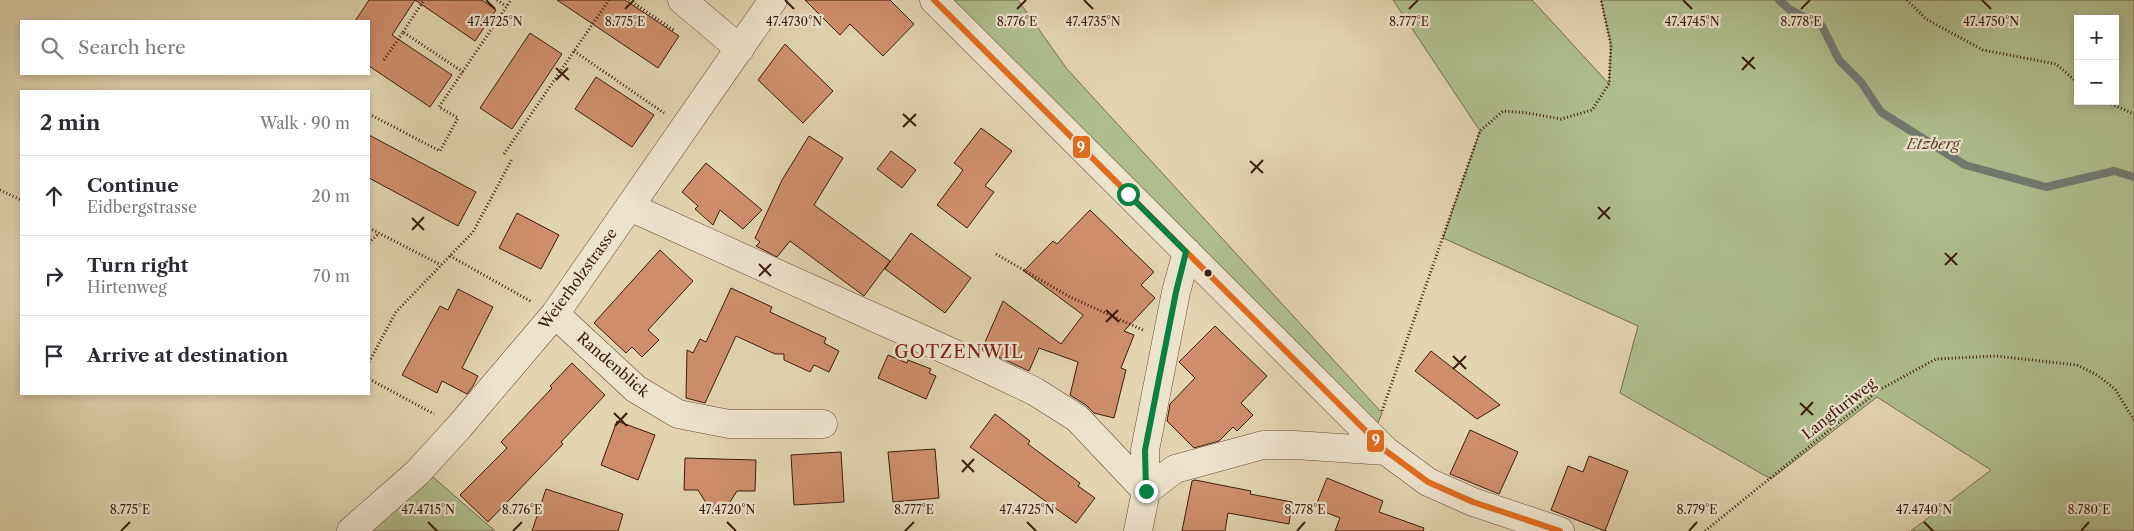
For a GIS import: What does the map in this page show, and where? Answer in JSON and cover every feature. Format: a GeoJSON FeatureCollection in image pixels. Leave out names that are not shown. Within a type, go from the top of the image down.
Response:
{"type":"FeatureCollection","features":[{"type":"Feature","properties":{"kind":"street"},"geometry":{"type":"LineString","coordinates":[[682,0],[740,49]]}},
{"type":"Feature","properties":{"kind":"street","name":"Weierholzstrasse"},"geometry":{"type":"LineString","coordinates":[[351,531],[417,473],[459,427],[555,314],[773,0]]}},
{"type":"Feature","properties":{"kind":"street"},"geometry":{"type":"LineString","coordinates":[[934,0],[1379,444],[1428,482],[1473,502],[1560,531]]}},
{"type":"Feature","properties":{"kind":"street"},"geometry":{"type":"LineString","coordinates":[[630,207],[1034,391],[1077,418],[1146,491]]}},
{"type":"Feature","properties":{"kind":"street"},"geometry":{"type":"LineString","coordinates":[[1138,531],[1146,491],[1145,450],[1166,340],[1186,252]]}},
{"type":"Feature","properties":{"kind":"street","name":"Randenblick"},"geometry":{"type":"LineString","coordinates":[[555,314],[636,389],[678,414],[729,424],[823,424]]}},
{"type":"Feature","properties":{"kind":"street"},"geometry":{"type":"LineString","coordinates":[[1146,491],[1175,469],[1264,445],[1379,444]]}},
{"type":"Feature","properties":{"kind":"path"},"geometry":{"type":"LineString","coordinates":[[384,60],[424,0]]}},
{"type":"Feature","properties":{"kind":"path"},"geometry":{"type":"LineString","coordinates":[[497,0],[506,6]]}},
{"type":"Feature","properties":{"kind":"path"},"geometry":{"type":"LineString","coordinates":[[370,115],[440,151],[458,118],[439,107],[510,0]]}},
{"type":"Feature","properties":{"kind":"path"},"geometry":{"type":"LineString","coordinates":[[504,154],[609,0]]}},
{"type":"Feature","properties":{"kind":"path"},"geometry":{"type":"LineString","coordinates":[[629,0],[681,35]]}},
{"type":"Feature","properties":{"kind":"path"},"geometry":{"type":"LineString","coordinates":[[1379,444],[1480,131],[1503,111],[1561,119],[1592,110],[1609,84],[1611,45],[1601,0]]}},
{"type":"Feature","properties":{"kind":"path"},"geometry":{"type":"LineString","coordinates":[[1907,0],[1926,19],[1983,50],[2056,64],[2074,80]]}},
{"type":"Feature","properties":{"kind":"path"},"geometry":{"type":"LineString","coordinates":[[403,32],[462,72]]}},
{"type":"Feature","properties":{"kind":"path"},"geometry":{"type":"LineString","coordinates":[[574,51],[685,127]]}},
{"type":"Feature","properties":{"kind":"path"},"geometry":{"type":"LineString","coordinates":[[2114,105],[2134,114]]}},
{"type":"Feature","properties":{"kind":"path"},"geometry":{"type":"LineString","coordinates":[[370,360],[396,312],[473,232],[512,159]]}},
{"type":"Feature","properties":{"kind":"path"},"geometry":{"type":"LineString","coordinates":[[0,190],[20,200]]}},
{"type":"Feature","properties":{"kind":"path"},"geometry":{"type":"LineString","coordinates":[[370,228],[441,265]]}},
{"type":"Feature","properties":{"kind":"path"},"geometry":{"type":"LineString","coordinates":[[370,242],[379,233]]}},
{"type":"Feature","properties":{"kind":"path"},"geometry":{"type":"LineString","coordinates":[[996,254],[1070,297],[1166,340]]}},
{"type":"Feature","properties":{"kind":"path"},"geometry":{"type":"LineString","coordinates":[[450,256],[555,314]]}},
{"type":"Feature","properties":{"kind":"path","name":"Langfuriweg"},"geometry":{"type":"LineString","coordinates":[[1705,531],[1878,390],[1936,359],[1996,356],[2077,366],[2097,375],[2115,389],[2134,420]]}},
{"type":"Feature","properties":{"kind":"path"},"geometry":{"type":"LineString","coordinates":[[370,380],[459,427]]}},
{"type":"Feature","properties":{"kind":"green space"},"geometry":{"type":"Polygon","coordinates":[[[934,0],[1018,0],[1067,69],[1382,413],[1372,437],[934,0]]]}},
{"type":"Feature","properties":{"kind":"green space","name":"Etzberg"},"geometry":{"type":"Polygon","coordinates":[[[1393,0],[1532,0],[1609,84],[1611,45],[1601,0],[2134,0],[2134,531],[1911,531],[1991,470],[1877,397],[1771,479],[1620,393],[1638,326],[1443,238],[1480,131],[1393,0]]]}},
{"type":"Feature","properties":{"kind":"green space"},"geometry":{"type":"Polygon","coordinates":[[[433,477],[495,531],[366,531],[433,477]]]}},
{"type":"Feature","properties":{"kind":"building"},"geometry":{"type":"Polygon","coordinates":[[[369,0],[415,0],[392,35],[452,75],[430,107],[370,67],[370,20],[356,20],[369,0]]]}},
{"type":"Feature","properties":{"kind":"building"},"geometry":{"type":"Polygon","coordinates":[[[415,0],[482,0],[496,10],[475,41],[415,0]]]}},
{"type":"Feature","properties":{"kind":"building"},"geometry":{"type":"Polygon","coordinates":[[[557,0],[625,0],[679,36],[658,68],[557,0]]]}},
{"type":"Feature","properties":{"kind":"building"},"geometry":{"type":"Polygon","coordinates":[[[805,0],[890,0],[914,24],[883,56],[850,24],[840,35],[805,0]]]}},
{"type":"Feature","properties":{"kind":"building"},"geometry":{"type":"Polygon","coordinates":[[[530,33],[562,54],[512,129],[480,108],[530,33]]]}},
{"type":"Feature","properties":{"kind":"building"},"geometry":{"type":"Polygon","coordinates":[[[785,44],[833,91],[803,123],[758,80],[785,44]]]}},
{"type":"Feature","properties":{"kind":"building"},"geometry":{"type":"Polygon","coordinates":[[[596,77],[654,115],[632,147],[575,109],[596,77]]]}},
{"type":"Feature","properties":{"kind":"building"},"geometry":{"type":"Polygon","coordinates":[[[981,128],[1012,151],[985,186],[994,192],[967,228],[937,205],[963,170],[954,163],[981,128]]]}},
{"type":"Feature","properties":{"kind":"building"},"geometry":{"type":"Polygon","coordinates":[[[370,136],[476,192],[458,226],[370,179],[370,136]]]}},
{"type":"Feature","properties":{"kind":"building"},"geometry":{"type":"Polygon","coordinates":[[[809,136],[843,158],[814,205],[890,261],[864,296],[790,241],[777,257],[756,246],[760,242],[755,238],[782,180],[809,136]]]}},
{"type":"Feature","properties":{"kind":"building"},"geometry":{"type":"Polygon","coordinates":[[[891,151],[916,170],[902,188],[877,169],[891,151]]]}},
{"type":"Feature","properties":{"kind":"building"},"geometry":{"type":"Polygon","coordinates":[[[706,163],[762,210],[743,229],[720,210],[713,225],[695,209],[698,206],[682,192],[706,163]]]}},
{"type":"Feature","properties":{"kind":"building"},"geometry":{"type":"Polygon","coordinates":[[[1090,210],[1154,272],[1141,285],[1155,298],[1124,331],[1134,335],[1121,368],[1126,370],[1114,418],[1094,413],[1086,405],[1070,395],[1078,362],[1039,348],[1029,371],[982,349],[1003,301],[1061,344],[1083,315],[1024,271],[1053,241],[1057,244],[1090,210]]]}},
{"type":"Feature","properties":{"kind":"building"},"geometry":{"type":"Polygon","coordinates":[[[517,213],[559,235],[541,269],[499,248],[517,213]]]}},
{"type":"Feature","properties":{"kind":"building"},"geometry":{"type":"Polygon","coordinates":[[[911,233],[971,278],[945,313],[885,269],[911,233]]]}},
{"type":"Feature","properties":{"kind":"building"},"geometry":{"type":"Polygon","coordinates":[[[660,250],[693,281],[648,330],[659,340],[642,357],[632,347],[626,353],[594,323],[660,250]]]}},
{"type":"Feature","properties":{"kind":"building"},"geometry":{"type":"Polygon","coordinates":[[[731,288],[772,307],[770,312],[826,338],[824,343],[839,351],[829,372],[814,365],[810,372],[784,360],[784,354],[775,354],[736,336],[705,403],[686,398],[687,350],[693,353],[700,339],[706,342],[731,288]]]}},
{"type":"Feature","properties":{"kind":"building"},"geometry":{"type":"Polygon","coordinates":[[[458,289],[493,307],[462,368],[478,376],[473,386],[467,394],[442,381],[437,393],[402,375],[440,306],[448,310],[458,289]]]}},
{"type":"Feature","properties":{"kind":"building"},"geometry":{"type":"Polygon","coordinates":[[[1215,326],[1267,376],[1241,403],[1253,415],[1237,431],[1233,427],[1219,441],[1194,448],[1167,421],[1170,404],[1195,378],[1179,362],[1215,326]]]}},
{"type":"Feature","properties":{"kind":"building"},"geometry":{"type":"Polygon","coordinates":[[[1431,351],[1500,405],[1477,419],[1415,371],[1431,351]]]}},
{"type":"Feature","properties":{"kind":"building"},"geometry":{"type":"Polygon","coordinates":[[[888,355],[907,363],[908,360],[931,369],[929,373],[936,376],[926,399],[878,378],[888,355]]]}},
{"type":"Feature","properties":{"kind":"building"},"geometry":{"type":"Polygon","coordinates":[[[572,363],[605,395],[561,442],[563,444],[488,522],[460,495],[507,448],[501,442],[552,388],[550,386],[572,363]]]}},
{"type":"Feature","properties":{"kind":"building"},"geometry":{"type":"Polygon","coordinates":[[[995,414],[1030,441],[1028,444],[1080,483],[1078,486],[1095,498],[1076,523],[970,447],[995,414]]]}},
{"type":"Feature","properties":{"kind":"building"},"geometry":{"type":"Polygon","coordinates":[[[617,421],[655,435],[638,480],[601,465],[617,421]]]}},
{"type":"Feature","properties":{"kind":"building"},"geometry":{"type":"Polygon","coordinates":[[[1470,430],[1518,452],[1499,494],[1450,474],[1470,430]]]}},
{"type":"Feature","properties":{"kind":"building"},"geometry":{"type":"Polygon","coordinates":[[[935,449],[939,498],[893,502],[888,452],[935,449]]]}},
{"type":"Feature","properties":{"kind":"building"},"geometry":{"type":"Polygon","coordinates":[[[841,452],[844,502],[794,505],[791,455],[841,452]]]}},
{"type":"Feature","properties":{"kind":"building"},"geometry":{"type":"Polygon","coordinates":[[[1589,456],[1628,471],[1605,531],[1551,510],[1568,466],[1583,472],[1589,456]]]}},
{"type":"Feature","properties":{"kind":"building"},"geometry":{"type":"Polygon","coordinates":[[[685,458],[756,460],[755,491],[737,491],[728,505],[720,511],[708,506],[698,490],[684,490],[685,458]]]}},
{"type":"Feature","properties":{"kind":"building"},"geometry":{"type":"Polygon","coordinates":[[[1327,478],[1383,501],[1379,512],[1424,528],[1423,531],[1335,531],[1340,518],[1315,508],[1327,478]]]}},
{"type":"Feature","properties":{"kind":"building"},"geometry":{"type":"Polygon","coordinates":[[[1192,481],[1251,491],[1250,494],[1292,502],[1289,524],[1228,513],[1225,531],[1182,531],[1192,481]]]}},
{"type":"Feature","properties":{"kind":"building"},"geometry":{"type":"Polygon","coordinates":[[[546,489],[623,514],[618,531],[532,531],[546,489]]]}},
{"type":"Feature","properties":{"kind":"waterway"},"geometry":{"type":"LineString","coordinates":[[1779,0],[1789,9],[1822,26],[1839,60],[1861,82],[1881,112],[1965,165],[2046,187],[2114,171],[2134,177]]}},
{"type":"Feature","properties":{"kind":"transit line","name":"9"},"geometry":{"type":"LineString","coordinates":[[934,0],[1386,451],[1428,482],[1473,502],[1560,531]]}},
{"type":"Feature","properties":{"kind":"district","name":"GOTZENWIL"},"geometry":{"type":"Point","coordinates":[959,352]}},
{"type":"Feature","properties":{"kind":"route"},"geometry":{"type":"LineString","coordinates":[[1128,194],[1186,252],[1176,292],[1145,450],[1146,491]]}}]}
